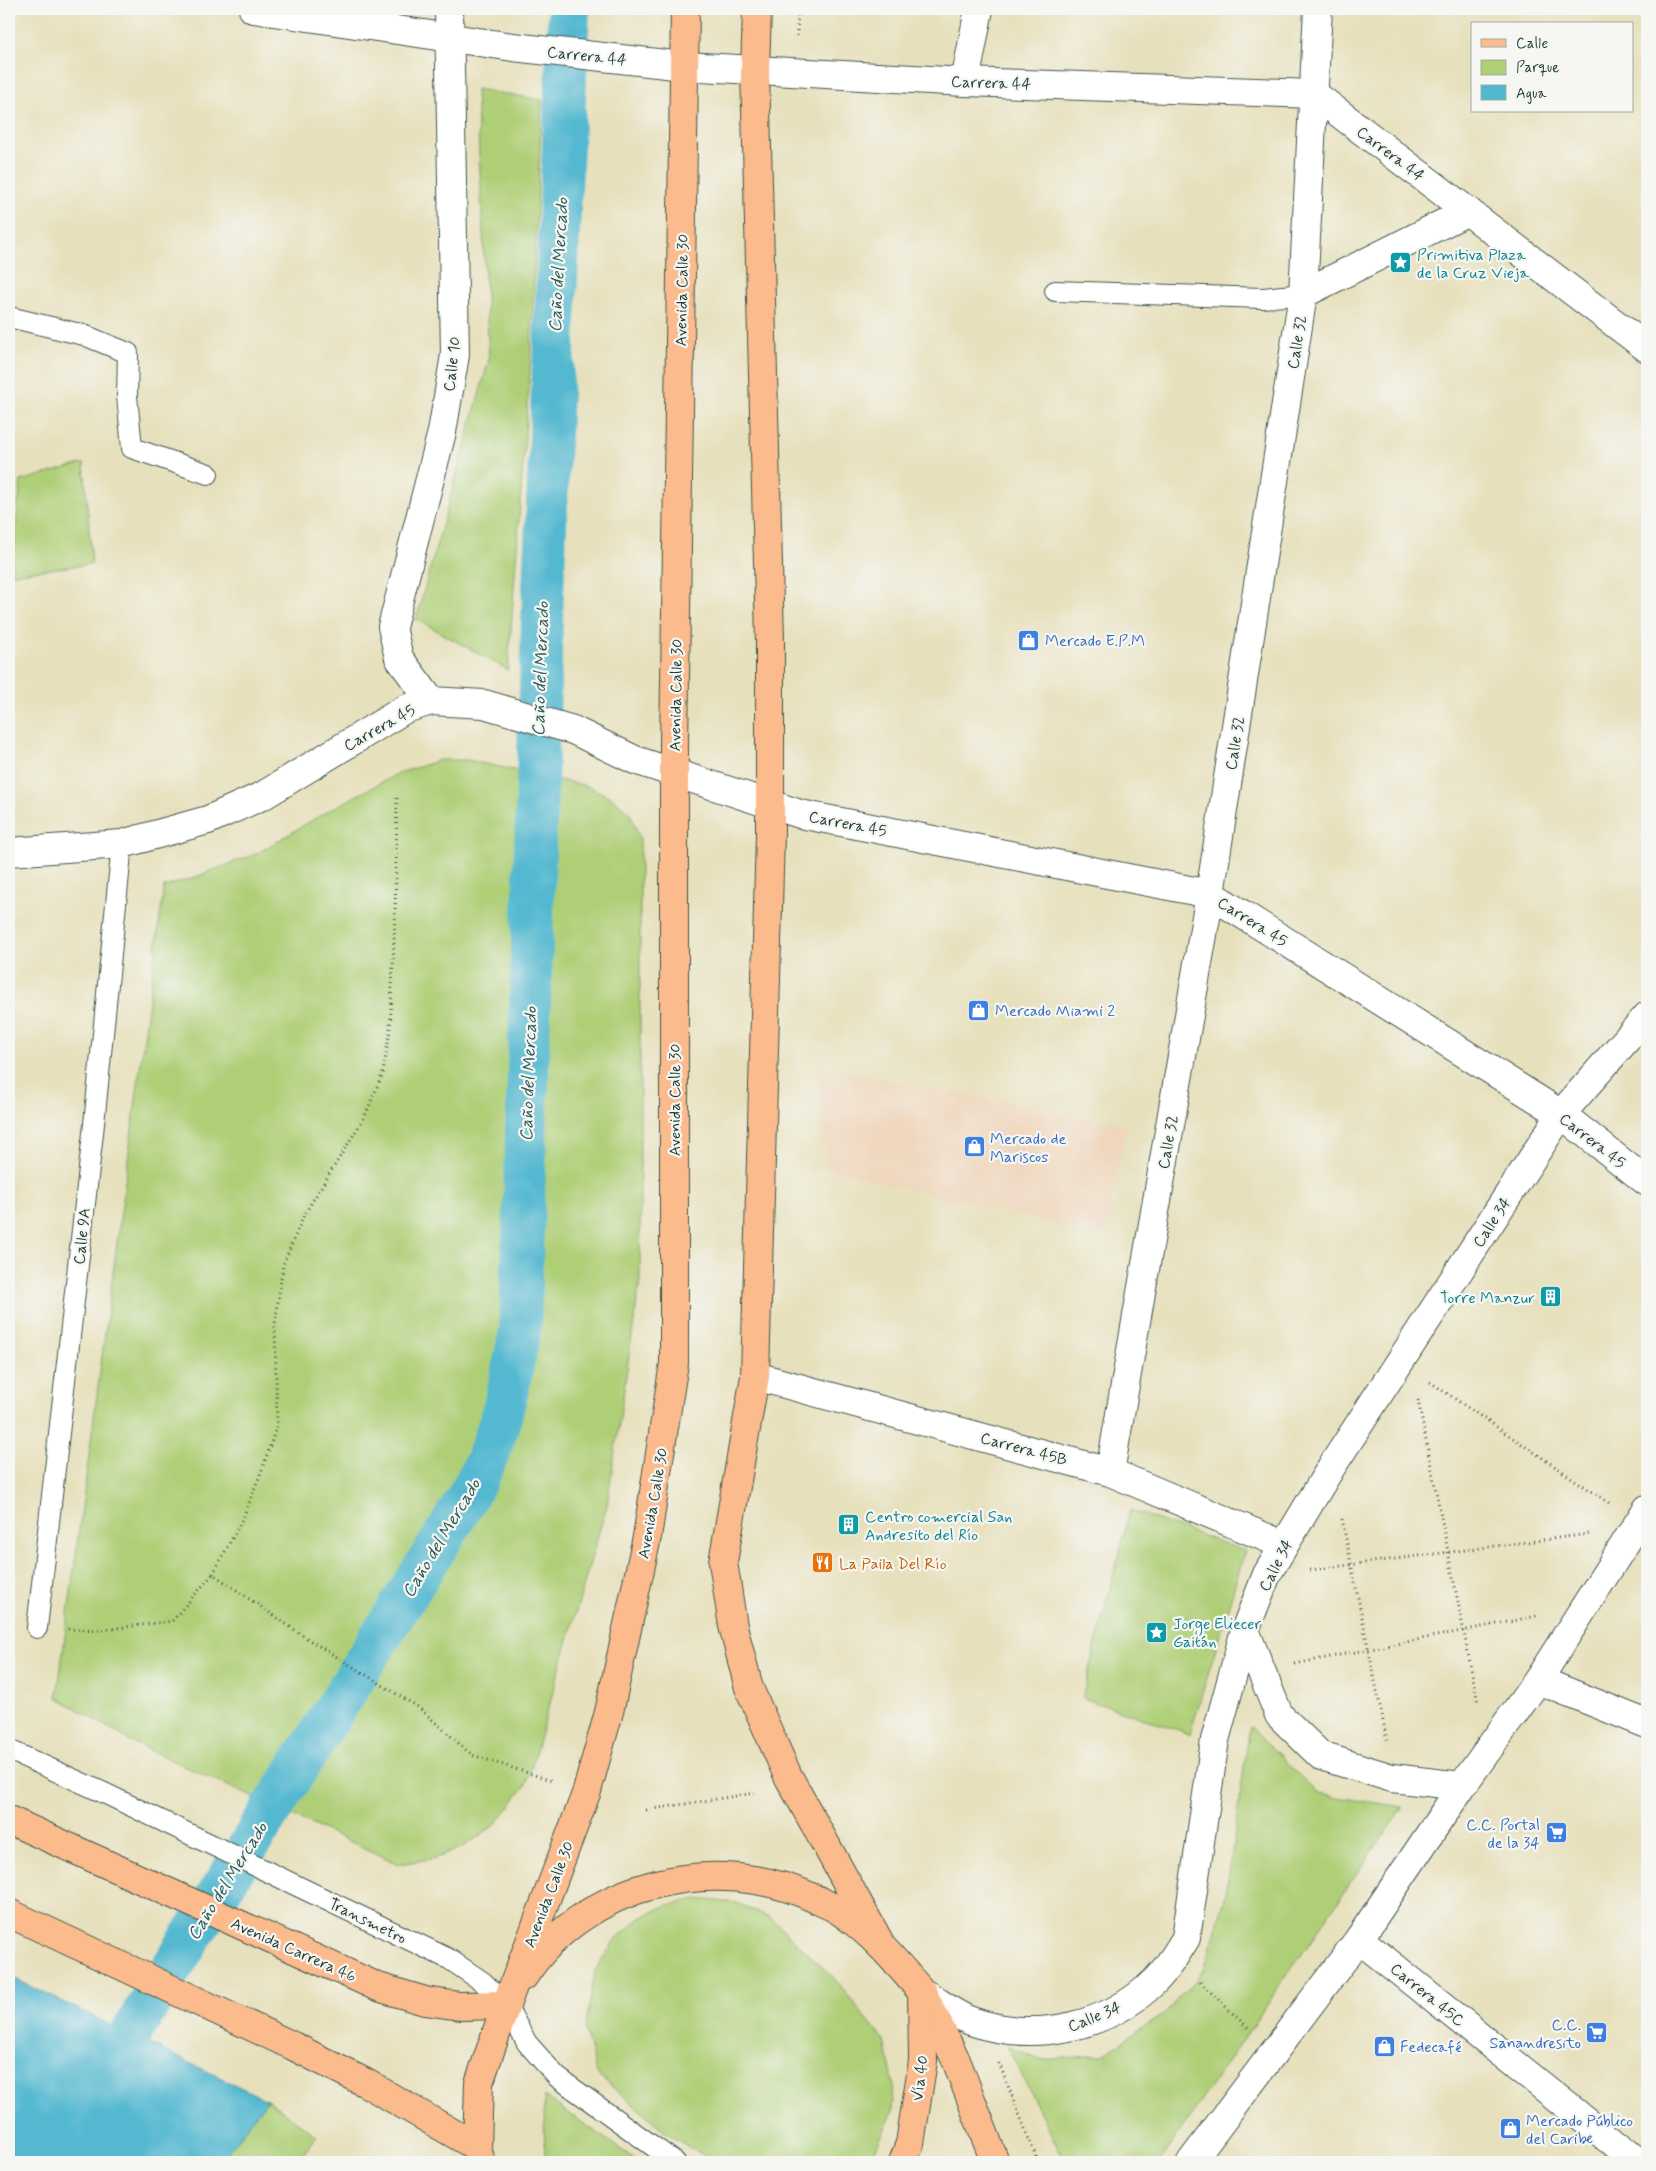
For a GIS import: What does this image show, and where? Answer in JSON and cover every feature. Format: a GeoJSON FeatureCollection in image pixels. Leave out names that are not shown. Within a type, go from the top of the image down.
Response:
{"type":"FeatureCollection","features":[{"type":"Feature","properties":{"kind":"main road","name":"Avenida Calle 30"},"geometry":{"type":"LineString","coordinates":[[479,2155],[479,2084],[506,2005],[587,1791],[613,1697],[647,1537],[674,1363],[674,772],[685,9]]}},
{"type":"Feature","properties":{"kind":"main road"},"geometry":{"type":"LineString","coordinates":[[757,9],[755,70],[770,630],[769,804],[755,1376],[723,1562],[733,1626],[749,1688],[788,1776],[879,1942]]}},
{"type":"Feature","properties":{"kind":"main road","name":"Avenida Carrera 46"},"geometry":{"type":"LineString","coordinates":[[9,1820],[378,1987],[425,2001],[460,2006],[506,2005]]}},
{"type":"Feature","properties":{"kind":"main road"},"geometry":{"type":"LineString","coordinates":[[506,2005],[532,1964],[566,1929],[607,1902],[652,1884],[700,1876],[749,1878],[796,1890],[840,1912],[879,1942],[922,1992],[956,2060],[995,2162]]}},
{"type":"Feature","properties":{"kind":"main road"},"geometry":{"type":"LineString","coordinates":[[14,1916],[294,2046],[366,2082],[479,2155]]}},
{"type":"Feature","properties":{"kind":"main road","name":"Vía 40"},"geometry":{"type":"LineString","coordinates":[[903,2162],[910,2143],[923,2061],[922,1992]]}},
{"type":"Feature","properties":{"kind":"street","name":"Carrera 44"},"geometry":{"type":"LineString","coordinates":[[253,9],[513,47],[684,66],[965,82],[1314,94],[1647,348]]}},
{"type":"Feature","properties":{"kind":"street","name":"Calle 10"},"geometry":{"type":"LineString","coordinates":[[430,701],[399,658],[392,627],[442,432],[456,356],[449,9]]}},
{"type":"Feature","properties":{"kind":"street"},"geometry":{"type":"LineString","coordinates":[[965,82],[979,9]]}},
{"type":"Feature","properties":{"kind":"street","name":"Calle 32"},"geometry":{"type":"LineString","coordinates":[[1110,1472],[1210,894],[1303,294],[1318,9]]}},
{"type":"Feature","properties":{"kind":"street"},"geometry":{"type":"LineString","coordinates":[[1303,294],[1468,211]]}},
{"type":"Feature","properties":{"kind":"street","name":"Carrera 45"},"geometry":{"type":"LineString","coordinates":[[9,852],[122,844],[208,820],[264,795],[405,709],[430,701],[484,704],[573,730],[635,760],[800,814],[1210,894],[1561,1114],[1647,1182]]}},
{"type":"Feature","properties":{"kind":"street","name":"Calle 34"},"geometry":{"type":"LineString","coordinates":[[922,1992],[970,2021],[1014,2031],[1067,2028],[1117,2010],[1155,1981],[1174,1958],[1186,1938],[1215,1740],[1245,1630],[1267,1574],[1332,1466],[1411,1359],[1561,1114],[1647,1016]]}},
{"type":"Feature","properties":{"kind":"street","name":"Carrera 45B"},"geometry":{"type":"LineString","coordinates":[[755,1376],[1110,1472],[1284,1545]]}},
{"type":"Feature","properties":{"kind":"street"},"geometry":{"type":"LineString","coordinates":[[1191,2162],[1358,1939],[1462,1786],[1538,1680],[1643,1516]]}},
{"type":"Feature","properties":{"kind":"street"},"geometry":{"type":"LineString","coordinates":[[1245,1630],[1279,1715],[1321,1756],[1392,1778],[1462,1786]]}},
{"type":"Feature","properties":{"kind":"street"},"geometry":{"type":"LineString","coordinates":[[1538,1680],[1647,1724]]}},
{"type":"Feature","properties":{"kind":"street","name":"Carrera 45C"},"geometry":{"type":"LineString","coordinates":[[1358,1939],[1637,2162]]}},
{"type":"Feature","properties":{"kind":"lane"},"geometry":{"type":"LineString","coordinates":[[1055,290],[1263,298],[1303,294]]}},
{"type":"Feature","properties":{"kind":"lane"},"geometry":{"type":"LineString","coordinates":[[9,317],[84,334],[128,353],[127,396],[132,448],[208,474]]}},
{"type":"Feature","properties":{"kind":"lane","name":"Calle 9A"},"geometry":{"type":"LineString","coordinates":[[37,1628],[94,1124],[122,844]]}},
{"type":"Feature","properties":{"kind":"lane","name":"Transmetro"},"geometry":{"type":"LineString","coordinates":[[9,1750],[102,1792],[449,1958],[483,1982],[506,2005],[528,2043],[557,2077],[675,2162]]}},
{"type":"Feature","properties":{"kind":"path"},"geometry":{"type":"LineString","coordinates":[[797,37],[798,9]]}},
{"type":"Feature","properties":{"kind":"path"},"geometry":{"type":"LineString","coordinates":[[37,1628],[102,1630],[172,1621],[213,1574],[243,1518],[277,1425],[275,1324],[283,1265],[304,1215],[364,1118],[383,1073],[390,1020],[395,919],[397,796]]}},
{"type":"Feature","properties":{"kind":"path"},"geometry":{"type":"LineString","coordinates":[[1411,1359],[1643,1516]]}},
{"type":"Feature","properties":{"kind":"path"},"geometry":{"type":"LineString","coordinates":[[1411,1359],[1478,1704],[1490,1747]]}},
{"type":"Feature","properties":{"kind":"path"},"geometry":{"type":"LineString","coordinates":[[1332,1466],[1389,1753],[1392,1778]]}},
{"type":"Feature","properties":{"kind":"path"},"geometry":{"type":"LineString","coordinates":[[1267,1574],[1351,1565],[1593,1533],[1643,1516]]}},
{"type":"Feature","properties":{"kind":"path"},"geometry":{"type":"LineString","coordinates":[[213,1574],[311,1641],[418,1707],[472,1755],[556,1782]]}},
{"type":"Feature","properties":{"kind":"path"},"geometry":{"type":"LineString","coordinates":[[1265,1681],[1281,1667],[1585,1607]]}},
{"type":"Feature","properties":{"kind":"path"},"geometry":{"type":"LineString","coordinates":[[646,1810],[755,1793]]}},
{"type":"Feature","properties":{"kind":"path"},"geometry":{"type":"LineString","coordinates":[[1174,1958],[1274,2052]]}},
{"type":"Feature","properties":{"kind":"shaded area","name":"Mercado de Mariscos"},"geometry":{"type":"Polygon","coordinates":[[[817,1067],[1127,1125],[1104,1236],[827,1169],[817,1067]]]}},
{"type":"Feature","properties":{"kind":"green space"},"geometry":{"type":"Polygon","coordinates":[[[476,89],[542,100],[530,369],[508,670],[416,619],[489,359],[476,89]]]}},
{"type":"Feature","properties":{"kind":"green space"},"geometry":{"type":"Polygon","coordinates":[[[84,463],[92,564],[11,574],[21,481],[84,463]]]}},
{"type":"Feature","properties":{"kind":"green space"},"geometry":{"type":"Polygon","coordinates":[[[440,760],[467,760],[587,786],[611,797],[630,813],[640,839],[640,1281],[607,1505],[526,1785],[495,1825],[463,1847],[437,1858],[399,1864],[136,1744],[57,1697],[164,887],[258,853],[324,813],[399,773],[440,760]]]}},
{"type":"Feature","properties":{"kind":"green space"},"geometry":{"type":"Polygon","coordinates":[[[1130,1510],[1245,1551],[1190,1734],[1082,1698],[1130,1510]]]}},
{"type":"Feature","properties":{"kind":"green space"},"geometry":{"type":"Polygon","coordinates":[[[1250,1726],[1318,1794],[1403,1807],[1159,2162],[1065,2162],[1007,2046],[1040,2060],[1102,2055],[1164,2014],[1204,1970],[1226,1894],[1250,1726]]]}},
{"type":"Feature","properties":{"kind":"green space"},"geometry":{"type":"Polygon","coordinates":[[[697,1899],[737,1903],[771,1918],[834,1978],[885,2041],[894,2085],[892,2114],[875,2149],[861,2162],[714,2162],[672,2137],[597,2074],[585,2030],[595,1971],[615,1940],[640,1918],[665,1906],[697,1899]]]}},
{"type":"Feature","properties":{"kind":"green space"},"geometry":{"type":"Polygon","coordinates":[[[544,2096],[639,2162],[545,2162],[544,2096]]]}},
{"type":"Feature","properties":{"kind":"green space"},"geometry":{"type":"Polygon","coordinates":[[[267,2100],[317,2136],[297,2162],[220,2162],[267,2100]]]}},
{"type":"Feature","properties":{"kind":"water"},"geometry":{"type":"Polygon","coordinates":[[[9,1976],[267,2100],[220,2162],[9,2162],[9,1976]]]}},
{"type":"Feature","properties":{"kind":"waterway","name":"Caño del Mercado"},"geometry":{"type":"LineString","coordinates":[[130,2034],[457,1515],[478,1477],[495,1437],[509,1384],[520,1330],[543,592],[569,9]]}},
{"type":"Feature","properties":{"kind":"place","name":"Primitiva Plaza de la Cruz Vieja"},"geometry":{"type":"Point","coordinates":[1401,263]}},
{"type":"Feature","properties":{"kind":"place","name":"Mercado E.P.M"},"geometry":{"type":"Point","coordinates":[1029,640]}},
{"type":"Feature","properties":{"kind":"place","name":"Mercado Miami 2"},"geometry":{"type":"Point","coordinates":[979,1010]}},
{"type":"Feature","properties":{"kind":"place","name":"Mercado de Mariscos"},"geometry":{"type":"Point","coordinates":[974,1147]}},
{"type":"Feature","properties":{"kind":"place","name":"Torre Manzur"},"geometry":{"type":"Point","coordinates":[1551,1297]}},
{"type":"Feature","properties":{"kind":"place","name":"Centro comercial San Andresito del Río"},"geometry":{"type":"Point","coordinates":[849,1525]}},
{"type":"Feature","properties":{"kind":"place","name":"La Paila Del Río"},"geometry":{"type":"Point","coordinates":[823,1563]}},
{"type":"Feature","properties":{"kind":"place","name":"Jorge Eliecer Gaitán"},"geometry":{"type":"Point","coordinates":[1157,1632]}},
{"type":"Feature","properties":{"kind":"place","name":"C.C. Portal de la 34"},"geometry":{"type":"Point","coordinates":[1556,1833]}},
{"type":"Feature","properties":{"kind":"place","name":"C.C. Sanandresito"},"geometry":{"type":"Point","coordinates":[1597,2033]}},
{"type":"Feature","properties":{"kind":"place","name":"Fedecafé"},"geometry":{"type":"Point","coordinates":[1384,2046]}},
{"type":"Feature","properties":{"kind":"place","name":"Mercado Público del Caribe"},"geometry":{"type":"Point","coordinates":[1510,2129]}}]}
